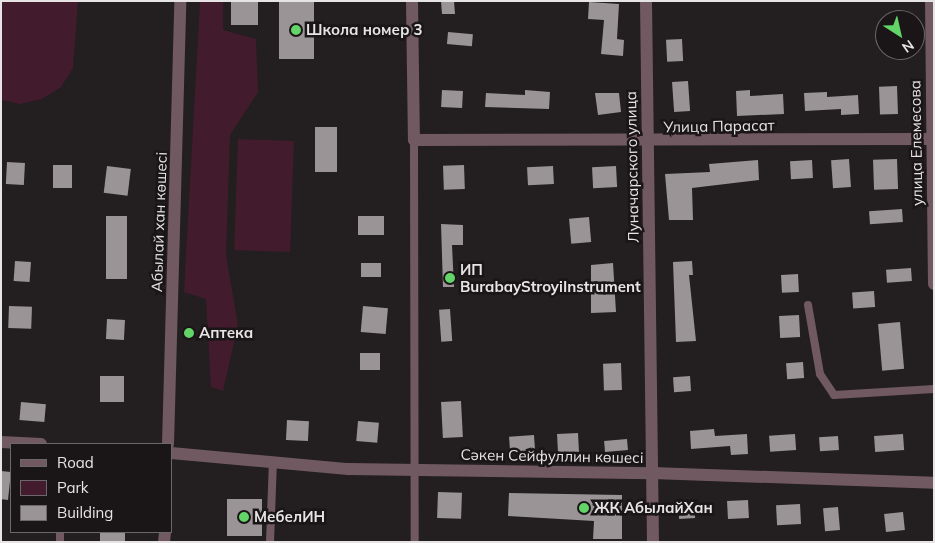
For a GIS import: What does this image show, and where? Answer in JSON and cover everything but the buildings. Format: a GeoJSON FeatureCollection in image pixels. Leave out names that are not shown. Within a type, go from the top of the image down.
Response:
{"type":"FeatureCollection","features":[{"type":"Feature","properties":{"kind":"street","name":"Абылай хан көшесі"},"geometry":{"type":"LineString","coordinates":[[168,443],[180,1]]}},
{"type":"Feature","properties":{"kind":"street"},"geometry":{"type":"LineString","coordinates":[[412,1],[414,140]]}},
{"type":"Feature","properties":{"kind":"street","name":"Луначарского улица"},"geometry":{"type":"LineString","coordinates":[[646,1],[653,542]]}},
{"type":"Feature","properties":{"kind":"street","name":"улица Елемесова"},"geometry":{"type":"LineString","coordinates":[[931,1],[934,284]]}},
{"type":"Feature","properties":{"kind":"street","name":"Улица Парасат"},"geometry":{"type":"LineString","coordinates":[[414,140],[648,143],[933,139]]}},
{"type":"Feature","properties":{"kind":"street"},"geometry":{"type":"LineString","coordinates":[[1,442],[21,443]]}},
{"type":"Feature","properties":{"kind":"street","name":"Сәкен Сейфуллин көшесі"},"geometry":{"type":"LineString","coordinates":[[172,453],[412,471],[652,473],[934,483]]}},
{"type":"Feature","properties":{"kind":"lane"},"geometry":{"type":"LineString","coordinates":[[414,140],[412,471],[414,542]]}},
{"type":"Feature","properties":{"kind":"lane"},"geometry":{"type":"LineString","coordinates":[[808,305],[820,374],[834,395],[934,390]]}},
{"type":"Feature","properties":{"kind":"lane"},"geometry":{"type":"LineString","coordinates":[[270,542],[273,462]]}},
{"type":"Feature","properties":{"kind":"green space"},"geometry":{"type":"Polygon","coordinates":[[[1,1],[78,1],[73,68],[61,87],[42,99],[20,104],[1,100],[1,1]]]}},
{"type":"Feature","properties":{"kind":"green space"},"geometry":{"type":"Polygon","coordinates":[[[200,1],[223,1],[223,30],[256,39],[258,92],[230,135],[226,255],[238,325],[223,391],[211,387],[206,299],[184,292],[200,1]]]}},
{"type":"Feature","properties":{"kind":"green space"},"geometry":{"type":"Polygon","coordinates":[[[238,139],[294,141],[290,252],[234,250],[238,139]]]}},
{"type":"Feature","properties":{"kind":"place","name":"Школа номер 3"},"geometry":{"type":"Point","coordinates":[296,30]}},
{"type":"Feature","properties":{"kind":"place","name":"ИП BurabayStroyiInstrument"},"geometry":{"type":"Point","coordinates":[450,278]}},
{"type":"Feature","properties":{"kind":"place","name":"Аптека"},"geometry":{"type":"Point","coordinates":[189,333]}},
{"type":"Feature","properties":{"kind":"place","name":"ЖК АбылайХан"},"geometry":{"type":"Point","coordinates":[584,508]}},
{"type":"Feature","properties":{"kind":"place","name":"МебелИН"},"geometry":{"type":"Point","coordinates":[244,517]}}]}
